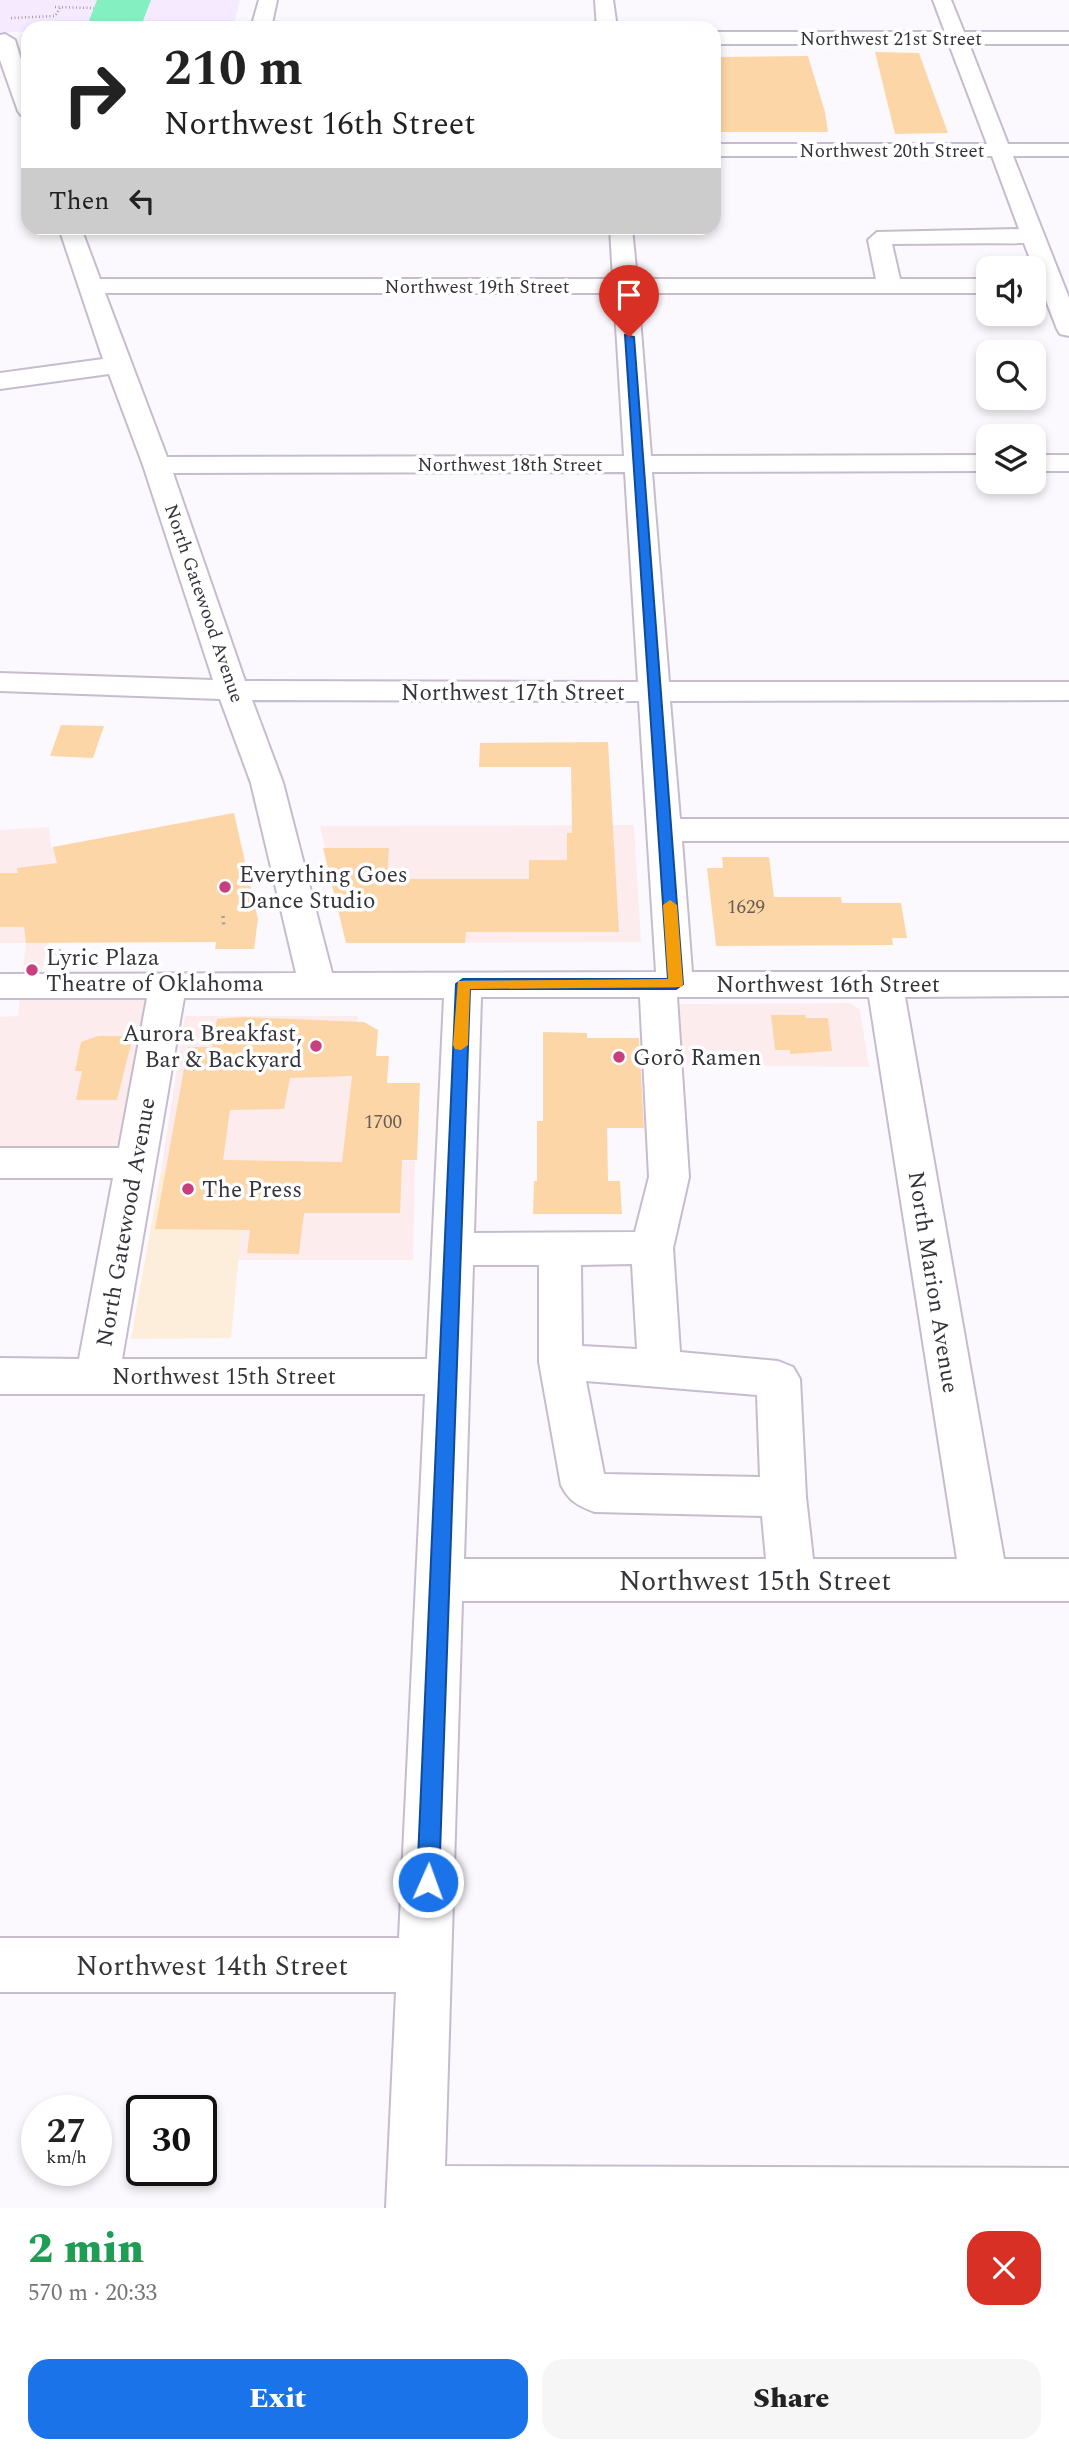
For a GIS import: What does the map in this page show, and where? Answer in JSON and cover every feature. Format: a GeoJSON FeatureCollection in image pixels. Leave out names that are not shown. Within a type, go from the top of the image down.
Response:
{"type":"FeatureCollection","features":[{"type":"Feature","properties":{"kind":"street"},"geometry":{"type":"LineString","coordinates":[[263,21],[268,0]]}},
{"type":"Feature","properties":{"kind":"street"},"geometry":{"type":"LineString","coordinates":[[604,0],[606,21]]}},
{"type":"Feature","properties":{"kind":"street"},"geometry":{"type":"LineString","coordinates":[[942,0],[1069,329]]}},
{"type":"Feature","properties":{"kind":"street","name":"Northwest 21st Street"},"geometry":{"type":"LineString","coordinates":[[721,38],[1069,38]]}},
{"type":"Feature","properties":{"kind":"street"},"geometry":{"type":"LineString","coordinates":[[21,40],[3,41],[21,92]]}},
{"type":"Feature","properties":{"kind":"street","name":"Northwest 20th Street"},"geometry":{"type":"LineString","coordinates":[[721,150],[1069,150]]}},
{"type":"Feature","properties":{"kind":"street","name":"North Gatewood Avenue"},"geometry":{"type":"LineString","coordinates":[[73,235],[118,365],[157,465],[267,783],[312,957],[316,985]]}},
{"type":"Feature","properties":{"kind":"street"},"geometry":{"type":"LineString","coordinates":[[621,235],[664,830],[669,1177],[652,1248],[660,1368]]}},
{"type":"Feature","properties":{"kind":"street"},"geometry":{"type":"LineString","coordinates":[[888,286],[880,240],[885,237],[1033,236]]}},
{"type":"Feature","properties":{"kind":"street","name":"Northwest 19th Street"},"geometry":{"type":"LineString","coordinates":[[92,286],[976,286]]}},
{"type":"Feature","properties":{"kind":"street"},"geometry":{"type":"LineString","coordinates":[[0,381],[118,365]]}},
{"type":"Feature","properties":{"kind":"street","name":"Northwest 18th Street"},"geometry":{"type":"LineString","coordinates":[[157,465],[976,463]]}},
{"type":"Feature","properties":{"kind":"street"},"geometry":{"type":"LineString","coordinates":[[1046,463],[1069,463]]}},
{"type":"Feature","properties":{"kind":"street","name":"Northwest 17th Street"},"geometry":{"type":"LineString","coordinates":[[0,682],[281,692],[1069,691]]}},
{"type":"Feature","properties":{"kind":"street"},"geometry":{"type":"LineString","coordinates":[[664,830],[1069,830]]}},
{"type":"Feature","properties":{"kind":"street"},"geometry":{"type":"LineString","coordinates":[[463,984],[415,2201],[1069,2197]]}},
{"type":"Feature","properties":{"kind":"street","name":"North Marion Avenue"},"geometry":{"type":"LineString","coordinates":[[885,984],[984,1579]]}},
{"type":"Feature","properties":{"kind":"street","name":"Northwest 16th Street"},"geometry":{"type":"LineString","coordinates":[[0,986],[1069,984]]}},
{"type":"Feature","properties":{"kind":"street","name":"North Gatewood Avenue"},"geometry":{"type":"LineString","coordinates":[[97,1376],[168,985]]}},
{"type":"Feature","properties":{"kind":"street"},"geometry":{"type":"LineString","coordinates":[[0,1163],[135,1163]]}},
{"type":"Feature","properties":{"kind":"street"},"geometry":{"type":"LineString","coordinates":[[453,1249],[652,1248]]}},
{"type":"Feature","properties":{"kind":"street"},"geometry":{"type":"LineString","coordinates":[[560,1249],[561,1362],[584,1485],[595,1493],[783,1497]]}},
{"type":"Feature","properties":{"kind":"street"},"geometry":{"type":"LineString","coordinates":[[561,1362],[778,1379],[783,1497],[792,1581]]}},
{"type":"Feature","properties":{"kind":"street","name":"Northwest 15th Street"},"geometry":{"type":"LineString","coordinates":[[0,1376],[447,1377]]}},
{"type":"Feature","properties":{"kind":"street","name":"Northwest 15th Street"},"geometry":{"type":"LineString","coordinates":[[440,1580],[1069,1580]]}},
{"type":"Feature","properties":{"kind":"street","name":"Northwest 14th Street"},"geometry":{"type":"LineString","coordinates":[[0,1965],[425,1965]]}},
{"type":"Feature","properties":{"kind":"path"},"geometry":{"type":"LineString","coordinates":[[55,8],[94,8]]}},
{"type":"Feature","properties":{"kind":"path"},"geometry":{"type":"LineString","coordinates":[[7,18],[55,16],[60,8]]}},
{"type":"Feature","properties":{"kind":"path"},"geometry":{"type":"LineString","coordinates":[[223,916],[224,928]]}},
{"type":"Feature","properties":{"kind":"shaded area"},"geometry":{"type":"Polygon","coordinates":[[[0,0],[240,0],[235,21],[21,21],[21,32],[0,33],[0,0]]]}},
{"type":"Feature","properties":{"kind":"shaded area"},"geometry":{"type":"Polygon","coordinates":[[[234,813],[242,853],[48,943],[35,997],[150,998],[121,1149],[0,1150],[0,1017],[18,1016],[26,943],[0,943],[0,830],[49,827],[51,848],[234,813]]]}},
{"type":"Feature","properties":{"kind":"shaded area"},"geometry":{"type":"Polygon","coordinates":[[[634,825],[641,942],[346,943],[320,826],[634,825]]]}},
{"type":"Feature","properties":{"kind":"shaded area"},"geometry":{"type":"Polygon","coordinates":[[[850,1003],[860,1010],[869,1067],[680,1065],[676,1004],[850,1003]]]}},
{"type":"Feature","properties":{"kind":"shaded area"},"geometry":{"type":"Polygon","coordinates":[[[185,1016],[358,1016],[344,1158],[415,1161],[413,1260],[236,1260],[246,1170],[161,1171],[185,1016]]]}},
{"type":"Feature","properties":{"kind":"shaded area"},"geometry":{"type":"Polygon","coordinates":[[[247,1170],[231,1338],[131,1339],[161,1171],[247,1170]]]}},
{"type":"Feature","properties":{"kind":"green space"},"geometry":{"type":"Polygon","coordinates":[[[97,0],[151,0],[143,21],[89,21],[97,0]]]}},
{"type":"Feature","properties":{"kind":"building"},"geometry":{"type":"Polygon","coordinates":[[[875,52],[919,53],[948,133],[895,134],[875,52]]]}},
{"type":"Feature","properties":{"kind":"building"},"geometry":{"type":"Polygon","coordinates":[[[808,56],[825,112],[828,132],[721,132],[721,57],[808,56]]]}},
{"type":"Feature","properties":{"kind":"building"},"geometry":{"type":"Polygon","coordinates":[[[61,725],[104,726],[93,758],[50,756],[61,725]]]}},
{"type":"Feature","properties":{"kind":"building"},"geometry":{"type":"Polygon","coordinates":[[[608,742],[619,932],[466,932],[465,943],[346,943],[323,848],[389,848],[387,879],[529,879],[529,860],[567,860],[567,833],[572,833],[571,767],[479,767],[480,743],[608,742]]]}},
{"type":"Feature","properties":{"kind":"building"},"geometry":{"type":"Polygon","coordinates":[[[234,813],[258,919],[254,949],[215,949],[216,942],[26,943],[24,927],[0,927],[0,873],[18,873],[17,868],[57,863],[53,847],[234,813]]]}},
{"type":"Feature","properties":{"kind":"building"},"geometry":{"type":"Polygon","coordinates":[[[722,857],[769,857],[774,897],[841,897],[842,903],[901,903],[907,938],[892,938],[893,945],[716,946],[707,868],[723,868],[722,857]]]}},
{"type":"Feature","properties":{"kind":"building"},"geometry":{"type":"Polygon","coordinates":[[[771,1015],[828,1018],[832,1051],[790,1054],[790,1050],[775,1050],[771,1015]]]}},
{"type":"Feature","properties":{"kind":"building"},"geometry":{"type":"Polygon","coordinates":[[[243,1017],[364,1022],[378,1030],[376,1056],[389,1056],[387,1083],[420,1083],[417,1160],[402,1160],[400,1213],[304,1213],[299,1254],[247,1253],[250,1230],[155,1229],[188,1047],[212,1047],[217,1019],[243,1017]],[[352,1076],[290,1078],[284,1109],[230,1110],[223,1160],[342,1162],[352,1076]]]}},
{"type":"Feature","properties":{"kind":"building"},"geometry":{"type":"Polygon","coordinates":[[[543,1032],[587,1033],[587,1038],[639,1038],[644,1128],[607,1128],[608,1181],[620,1181],[622,1214],[533,1214],[534,1181],[537,1181],[537,1121],[543,1121],[543,1032]]]}},
{"type":"Feature","properties":{"kind":"building"},"geometry":{"type":"Polygon","coordinates":[[[98,1036],[133,1036],[117,1100],[76,1100],[82,1071],[75,1071],[81,1042],[98,1036]]]}},
{"type":"Feature","properties":{"kind":"slow traffic"},"geometry":{"type":"LineString","coordinates":[[461,1045],[463,984],[676,984],[670,905]]}},
{"type":"Feature","properties":{"kind":"place","name":"Everything Goes Dance Studio"},"geometry":{"type":"Point","coordinates":[225,887]}},
{"type":"Feature","properties":{"kind":"place","name":"Lyric Plaza Theatre of Oklahoma"},"geometry":{"type":"Point","coordinates":[32,970]}},
{"type":"Feature","properties":{"kind":"place","name":"Aurora Breakfast, Bar & Backyard"},"geometry":{"type":"Point","coordinates":[316,1046]}},
{"type":"Feature","properties":{"kind":"place","name":"Gorõ Ramen"},"geometry":{"type":"Point","coordinates":[619,1057]}},
{"type":"Feature","properties":{"kind":"place","name":"The Press"},"geometry":{"type":"Point","coordinates":[188,1189]}},
{"type":"Feature","properties":{"kind":"route"},"geometry":{"type":"LineString","coordinates":[[428,1882],[463,984],[676,984],[629,337]]}}]}
